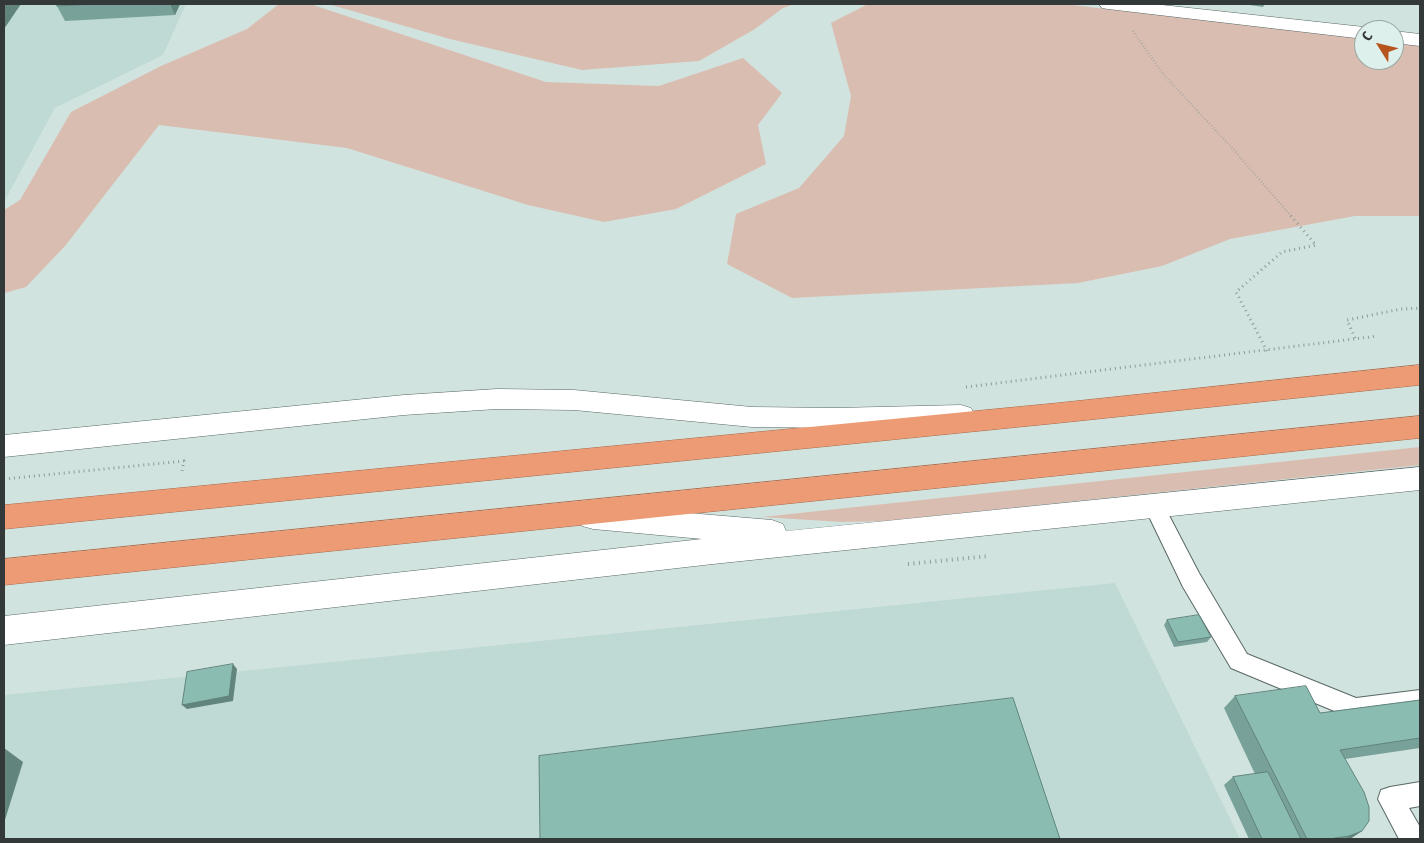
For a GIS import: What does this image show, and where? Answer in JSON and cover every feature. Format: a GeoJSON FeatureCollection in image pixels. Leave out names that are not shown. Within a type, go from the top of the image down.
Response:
{"type":"FeatureCollection","features":[{"type":"Feature","properties":{"kind":"highway"},"geometry":{"type":"LineString","coordinates":[[4,517],[1058,413],[1420,375]]}},
{"type":"Feature","properties":{"kind":"highway"},"geometry":{"type":"LineString","coordinates":[[4,572],[1420,427]]}},
{"type":"Feature","properties":{"kind":"street"},"geometry":{"type":"LineString","coordinates":[[1111,4],[1354,32]]}},
{"type":"Feature","properties":{"kind":"street"},"geometry":{"type":"LineString","coordinates":[[1404,38],[1420,40]]}},
{"type":"Feature","properties":{"kind":"street"},"geometry":{"type":"LineString","coordinates":[[4,446],[404,405],[497,399],[574,400],[752,416],[836,418],[1058,413]]}},
{"type":"Feature","properties":{"kind":"street"},"geometry":{"type":"LineString","coordinates":[[4,630],[466,578],[1420,478]]}},
{"type":"Feature","properties":{"kind":"street"},"geometry":{"type":"LineString","coordinates":[[564,514],[841,539]]}},
{"type":"Feature","properties":{"kind":"lane"},"geometry":{"type":"LineString","coordinates":[[1154,506],[1191,580],[1239,661],[1356,709],[1420,700]]}},
{"type":"Feature","properties":{"kind":"lane"},"geometry":{"type":"LineString","coordinates":[[1413,839],[1390,799],[1420,794]]}},
{"type":"Feature","properties":{"kind":"path"},"geometry":{"type":"LineString","coordinates":[[1111,4],[1163,74],[1234,150],[1316,245],[1282,252],[1236,292],[1267,351]]}},
{"type":"Feature","properties":{"kind":"path"},"geometry":{"type":"LineString","coordinates":[[1355,338],[1347,320],[1420,308]]}},
{"type":"Feature","properties":{"kind":"path"},"geometry":{"type":"LineString","coordinates":[[4,479],[184,461]]}},
{"type":"Feature","properties":{"kind":"shaded area"},"geometry":{"type":"Polygon","coordinates":[[[4,4],[186,4],[163,55],[55,108],[4,202],[4,4]]]}},
{"type":"Feature","properties":{"kind":"shaded area"},"geometry":{"type":"Polygon","coordinates":[[[279,4],[310,4],[546,82],[659,86],[743,58],[782,93],[758,125],[766,164],[676,209],[604,222],[528,205],[347,148],[159,125],[65,246],[26,287],[4,293],[4,210],[20,200],[71,112],[161,66],[247,29],[279,4]]]}},
{"type":"Feature","properties":{"kind":"shaded area"},"geometry":{"type":"Polygon","coordinates":[[[328,4],[794,4],[783,8],[755,29],[699,61],[582,70],[450,39],[328,4]]]}},
{"type":"Feature","properties":{"kind":"shaded area"},"geometry":{"type":"Polygon","coordinates":[[[868,4],[1063,4],[1354,37],[1354,70],[1404,70],[1404,43],[1420,45],[1420,216],[1355,216],[1230,239],[1162,266],[1078,283],[792,298],[727,264],[736,214],[799,188],[844,136],[851,96],[831,23],[868,4]]]}},
{"type":"Feature","properties":{"kind":"shaded area"},"geometry":{"type":"Polygon","coordinates":[[[1420,447],[1420,465],[886,521],[842,522],[762,517],[1420,447]]]}},
{"type":"Feature","properties":{"kind":"shaded area"},"geometry":{"type":"Polygon","coordinates":[[[1115,583],[1240,839],[4,839],[4,695],[1115,583]]]}},
{"type":"Feature","properties":{"kind":"building"},"geometry":{"type":"Polygon","coordinates":[[[58,4],[94,4],[57,6],[58,4]]]}},
{"type":"Feature","properties":{"kind":"building"},"geometry":{"type":"Polygon","coordinates":[[[1199,615],[1211,637],[1178,642],[1167,620],[1199,615]]]}},
{"type":"Feature","properties":{"kind":"building"},"geometry":{"type":"Polygon","coordinates":[[[233,664],[229,696],[182,705],[187,672],[233,664]]]}},
{"type":"Feature","properties":{"kind":"building"},"geometry":{"type":"Polygon","coordinates":[[[1306,686],[1320,713],[1420,700],[1420,738],[1340,750],[1364,792],[1369,807],[1369,821],[1362,831],[1349,836],[1329,839],[1307,839],[1235,696],[1306,686]]]}},
{"type":"Feature","properties":{"kind":"building"},"geometry":{"type":"Polygon","coordinates":[[[1013,698],[1060,839],[540,839],[539,756],[1013,698]]]}},
{"type":"Feature","properties":{"kind":"building"},"geometry":{"type":"Polygon","coordinates":[[[1268,772],[1301,839],[1262,839],[1233,777],[1268,772]]]}}]}
